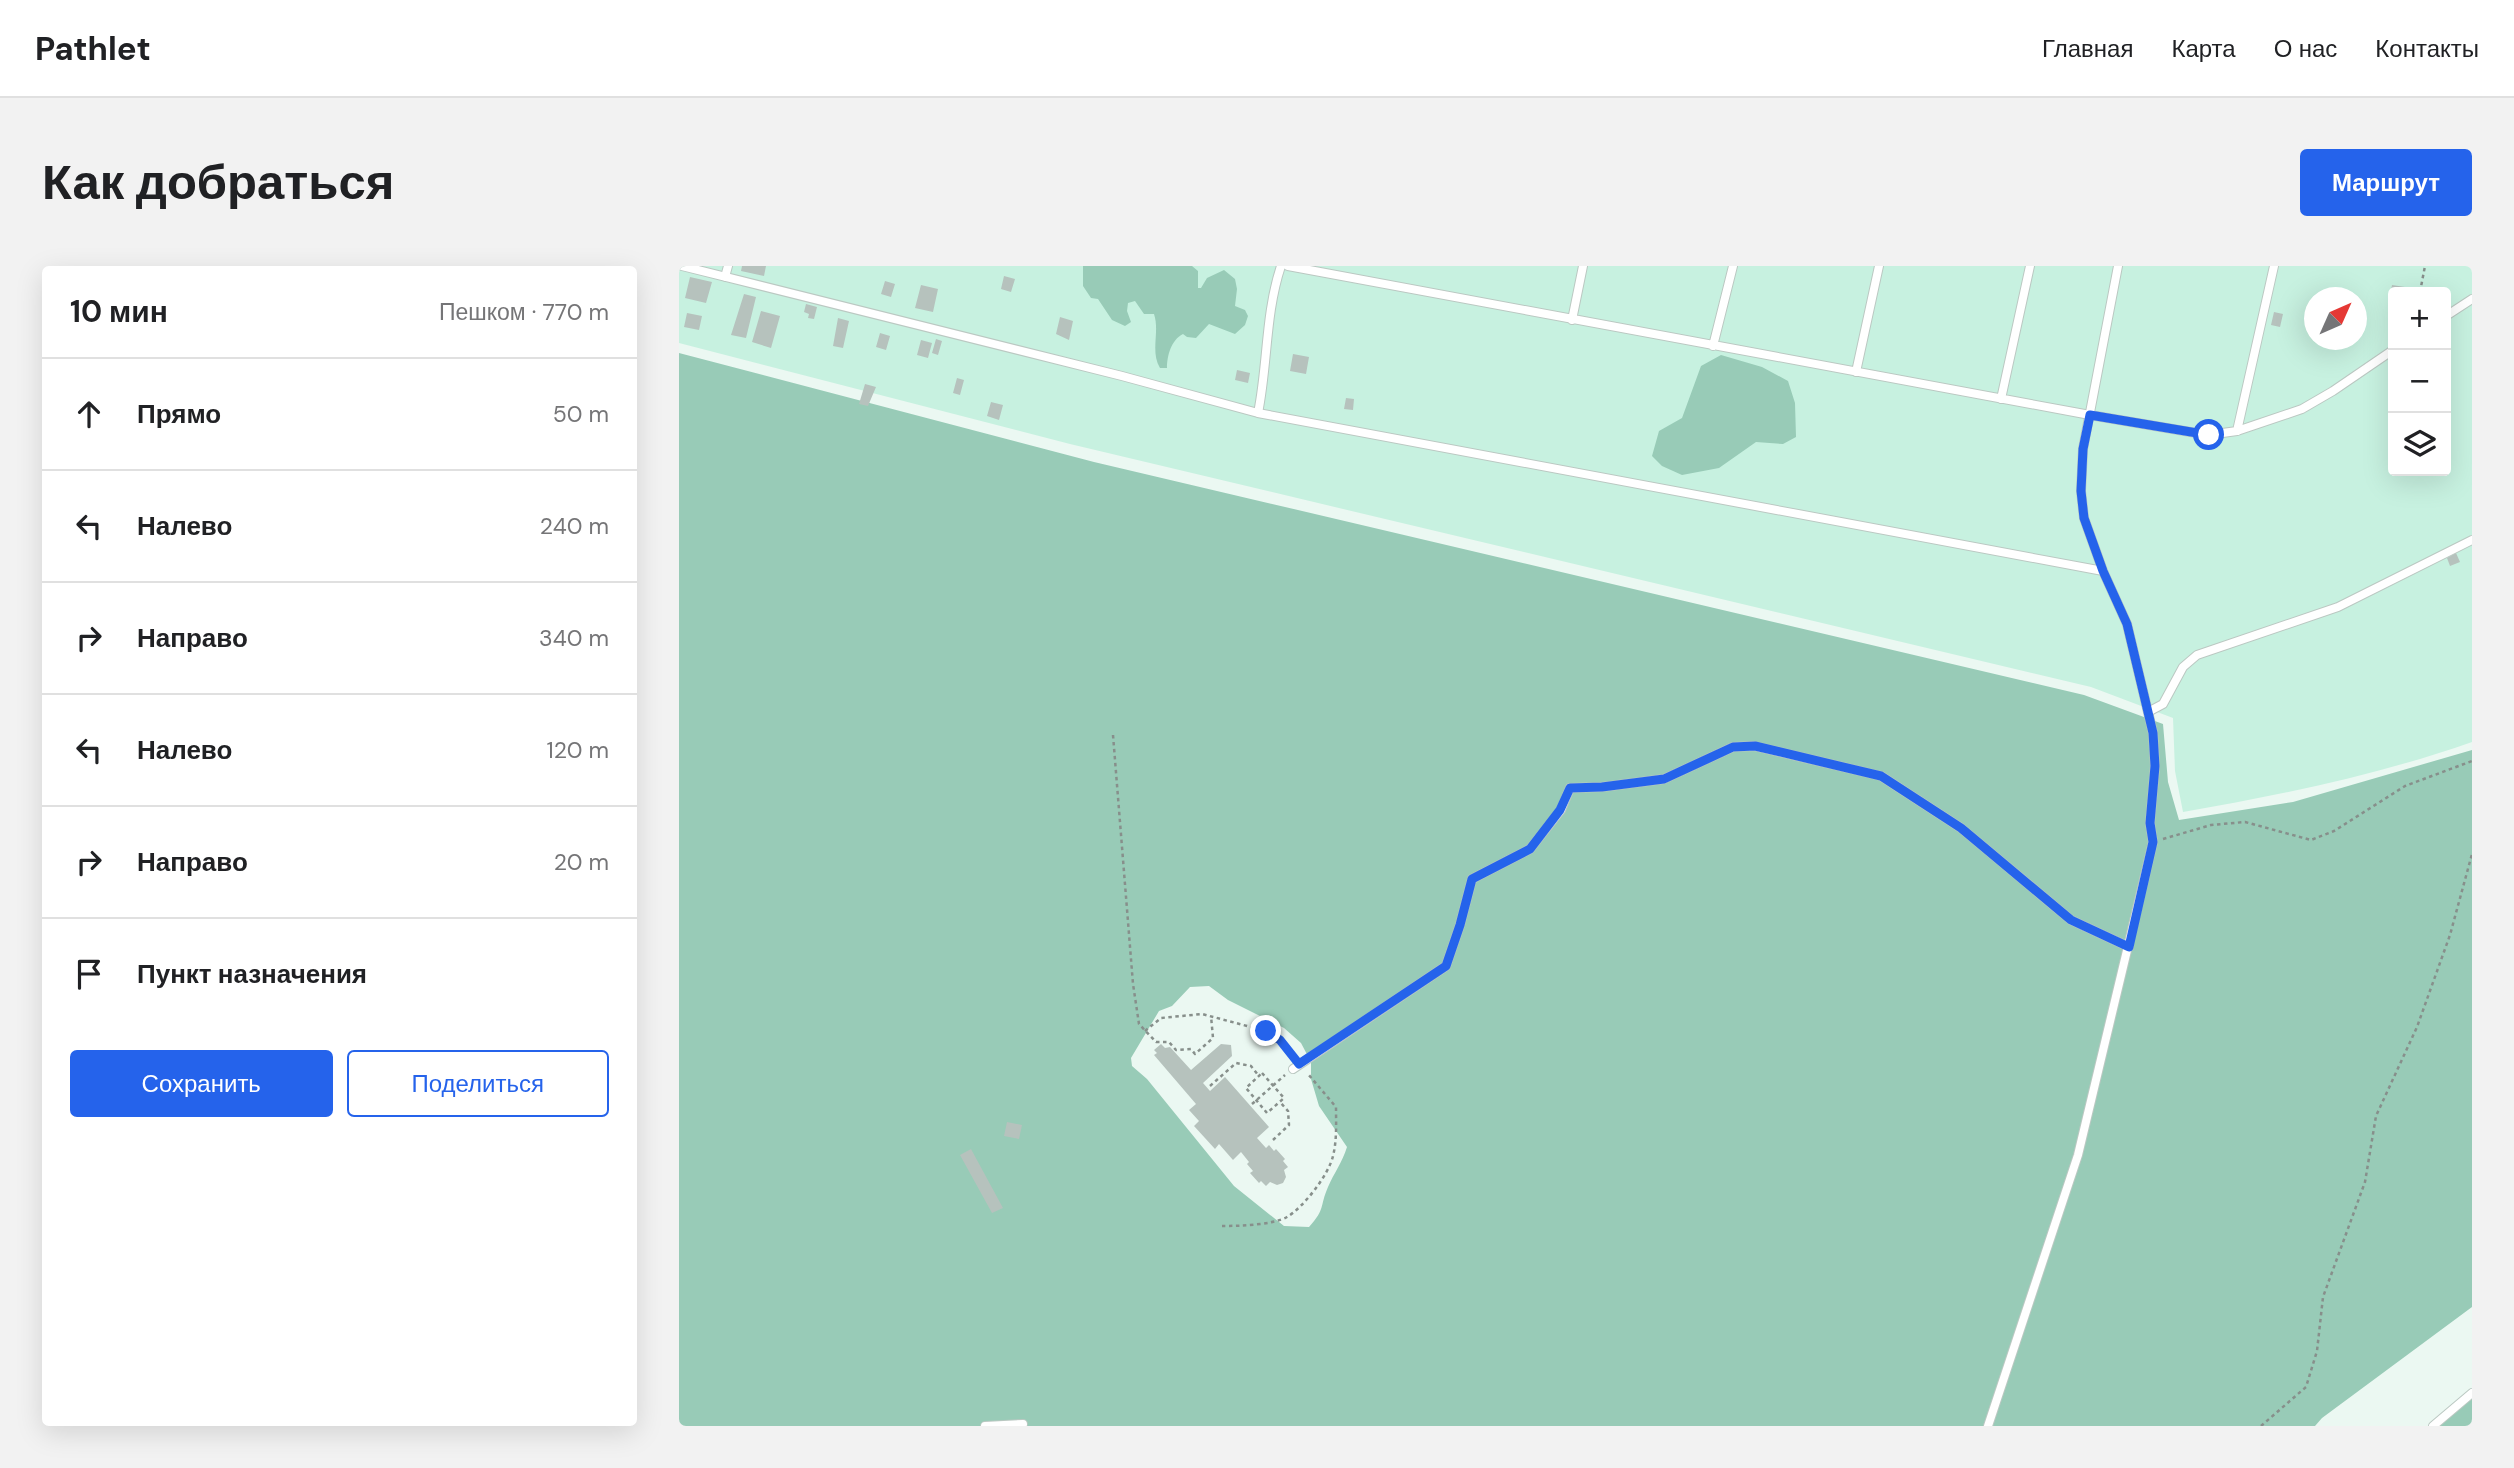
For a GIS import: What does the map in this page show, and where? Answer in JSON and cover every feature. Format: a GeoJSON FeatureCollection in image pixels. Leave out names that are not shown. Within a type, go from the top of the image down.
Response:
{"type":"FeatureCollection","features":[{"type":"Feature","properties":{"kind":"lane"},"geometry":{"type":"LineString","coordinates":[[682,266],[1122,376],[1258,413],[2103,571]]}},
{"type":"Feature","properties":{"kind":"lane"},"geometry":{"type":"LineString","coordinates":[[725,277],[728,266]]}},
{"type":"Feature","properties":{"kind":"lane"},"geometry":{"type":"LineString","coordinates":[[1258,413],[1263,388],[1269,312],[1280,266]]}},
{"type":"Feature","properties":{"kind":"lane"},"geometry":{"type":"LineString","coordinates":[[1288,266],[2001,399],[2209,435],[2237,431],[2302,409],[2388,353]]}},
{"type":"Feature","properties":{"kind":"lane"},"geometry":{"type":"LineString","coordinates":[[1572,320],[1583,266]]}},
{"type":"Feature","properties":{"kind":"lane"},"geometry":{"type":"LineString","coordinates":[[1713,346],[1733,266]]}},
{"type":"Feature","properties":{"kind":"lane"},"geometry":{"type":"LineString","coordinates":[[1856,372],[1879,266]]}},
{"type":"Feature","properties":{"kind":"lane"},"geometry":{"type":"LineString","coordinates":[[2001,399],[2029,266]]}},
{"type":"Feature","properties":{"kind":"lane"},"geometry":{"type":"LineString","coordinates":[[1988,1426],[2078,1155],[2153,842],[2150,823],[2155,766],[2153,733],[2127,624],[2103,571],[2084,518],[2081,491],[2083,449],[2118,266]]}},
{"type":"Feature","properties":{"kind":"lane"},"geometry":{"type":"LineString","coordinates":[[2237,431],[2274,266]]}},
{"type":"Feature","properties":{"kind":"lane"},"geometry":{"type":"LineString","coordinates":[[2451,313],[2472,299]]}},
{"type":"Feature","properties":{"kind":"lane"},"geometry":{"type":"LineString","coordinates":[[2148,712],[2163,704],[2183,667],[2197,655],[2339,607],[2472,540]]}},
{"type":"Feature","properties":{"kind":"lane"},"geometry":{"type":"LineString","coordinates":[[1296,1066],[1446,966],[1472,879],[1530,849],[1560,810],[1570,788],[1664,779],[1733,747],[1755,746],[1881,776],[1961,828],[2071,920],[2129,947]]}},
{"type":"Feature","properties":{"kind":"lane"},"geometry":{"type":"LineString","coordinates":[[2433,1426],[2472,1393]]}},
{"type":"Feature","properties":{"kind":"lane"},"geometry":{"type":"LineString","coordinates":[[985,1426],[1023,1424]]}},
{"type":"Feature","properties":{"kind":"path"},"geometry":{"type":"LineString","coordinates":[[2421,287],[2425,266]]}},
{"type":"Feature","properties":{"kind":"path"},"geometry":{"type":"LineString","coordinates":[[1113,735],[1133,984],[1139,1024],[1156,1042],[1169,1042],[1177,1050],[1191,1049],[1195,1054],[1213,1038],[1211,1016]]}},
{"type":"Feature","properties":{"kind":"path"},"geometry":{"type":"LineString","coordinates":[[2153,842],[2211,825],[2245,822],[2311,840],[2334,831],[2405,786],[2472,761]]}},
{"type":"Feature","properties":{"kind":"path"},"geometry":{"type":"LineString","coordinates":[[2261,1426],[2305,1387],[2317,1351],[2323,1297],[2365,1182],[2376,1116],[2417,1027],[2450,935],[2472,854]]}},
{"type":"Feature","properties":{"kind":"path"},"geometry":{"type":"LineString","coordinates":[[1145,1031],[1161,1018],[1202,1014],[1266,1031],[1280,1040],[1296,1066],[1336,1107],[1336,1135],[1332,1160],[1313,1193],[1286,1217],[1245,1225],[1222,1226]]}},
{"type":"Feature","properties":{"kind":"path"},"geometry":{"type":"LineString","coordinates":[[1210,1086],[1236,1063],[1251,1066],[1259,1076]]}},
{"type":"Feature","properties":{"kind":"path"},"geometry":{"type":"LineString","coordinates":[[1252,1104],[1296,1066]]}},
{"type":"Feature","properties":{"kind":"path"},"geometry":{"type":"LineString","coordinates":[[1262,1073],[1273,1086],[1284,1098],[1267,1112],[1246,1088],[1262,1073]]}},
{"type":"Feature","properties":{"kind":"path"},"geometry":{"type":"LineString","coordinates":[[1273,1140],[1289,1125],[1289,1111],[1280,1101]]}},
{"type":"Feature","properties":{"kind":"green space"},"geometry":{"type":"Polygon","coordinates":[[[679,266],[2472,266],[2472,742],[2329,783],[2183,812],[2175,771],[2173,718],[2091,687],[1070,444],[679,343],[679,266]]]}},
{"type":"Feature","properties":{"kind":"green space"},"geometry":{"type":"Polygon","coordinates":[[[1083,266],[1192,266],[1198,271],[1198,288],[1201,288],[1207,278],[1224,270],[1235,279],[1235,306],[1245,310],[1248,316],[1245,325],[1235,334],[1209,324],[1196,338],[1183,334],[1175,340],[1170,349],[1167,368],[1160,368],[1156,355],[1154,314],[1144,314],[1135,301],[1128,303],[1127,311],[1131,322],[1125,326],[1112,320],[1098,299],[1091,298],[1083,286],[1083,266]]]}},
{"type":"Feature","properties":{"kind":"green space"},"geometry":{"type":"Polygon","coordinates":[[[679,353],[1094,462],[2084,695],[2163,724],[2168,782],[2179,820],[2293,802],[2472,750],[2472,1307],[2322,1418],[2315,1426],[679,1426],[679,353]],[[1209,986],[1190,987],[1172,1006],[1159,1011],[1131,1058],[1132,1066],[1147,1079],[1234,1186],[1284,1226],[1309,1227],[1320,1212],[1328,1187],[1347,1147],[1319,1106],[1311,1079],[1311,1062],[1301,1043],[1284,1028],[1228,1000],[1209,986]]]}},
{"type":"Feature","properties":{"kind":"green space"},"geometry":{"type":"Polygon","coordinates":[[[1721,355],[1762,367],[1788,381],[1795,403],[1796,437],[1783,444],[1756,442],[1719,468],[1682,475],[1662,466],[1652,456],[1659,431],[1682,418],[1701,366],[1721,355]]]}},
{"type":"Feature","properties":{"kind":"green space"},"geometry":{"type":"Polygon","coordinates":[[[2472,1393],[2472,1426],[2433,1426],[2472,1393]]]}},
{"type":"Feature","properties":{"kind":"building"},"geometry":{"type":"Polygon","coordinates":[[[742,266],[766,266],[764,276],[741,271],[742,266]]]}},
{"type":"Feature","properties":{"kind":"building"},"geometry":{"type":"Polygon","coordinates":[[[1004,276],[1015,279],[1011,292],[1001,289],[1004,276]]]}},
{"type":"Feature","properties":{"kind":"building"},"geometry":{"type":"Polygon","coordinates":[[[690,277],[712,282],[706,303],[685,298],[690,277]]]}},
{"type":"Feature","properties":{"kind":"building"},"geometry":{"type":"Polygon","coordinates":[[[885,281],[895,284],[891,297],[881,294],[885,281]]]}},
{"type":"Feature","properties":{"kind":"building"},"geometry":{"type":"Polygon","coordinates":[[[921,285],[938,289],[933,312],[915,308],[921,285]]]}},
{"type":"Feature","properties":{"kind":"building"},"geometry":{"type":"Polygon","coordinates":[[[744,294],[756,297],[746,338],[731,335],[744,294]]]}},
{"type":"Feature","properties":{"kind":"building"},"geometry":{"type":"Polygon","coordinates":[[[806,304],[817,307],[814,319],[808,318],[809,314],[804,312],[806,304]]]}},
{"type":"Feature","properties":{"kind":"building"},"geometry":{"type":"Polygon","coordinates":[[[761,311],[780,316],[771,348],[752,342],[761,311]]]}},
{"type":"Feature","properties":{"kind":"building"},"geometry":{"type":"Polygon","coordinates":[[[2274,312],[2283,314],[2280,327],[2271,325],[2274,312]]]}},
{"type":"Feature","properties":{"kind":"building"},"geometry":{"type":"Polygon","coordinates":[[[687,313],[702,316],[699,330],[684,327],[687,313]]]}},
{"type":"Feature","properties":{"kind":"building"},"geometry":{"type":"Polygon","coordinates":[[[1060,317],[1073,321],[1069,340],[1056,334],[1060,317]]]}},
{"type":"Feature","properties":{"kind":"building"},"geometry":{"type":"Polygon","coordinates":[[[838,318],[849,321],[843,348],[833,346],[838,318]]]}},
{"type":"Feature","properties":{"kind":"building"},"geometry":{"type":"Polygon","coordinates":[[[880,333],[890,336],[886,350],[876,347],[880,333]]]}},
{"type":"Feature","properties":{"kind":"building"},"geometry":{"type":"Polygon","coordinates":[[[936,339],[942,341],[938,355],[932,353],[936,339]]]}},
{"type":"Feature","properties":{"kind":"building"},"geometry":{"type":"Polygon","coordinates":[[[921,340],[932,343],[928,358],[917,355],[921,340]]]}},
{"type":"Feature","properties":{"kind":"building"},"geometry":{"type":"Polygon","coordinates":[[[1293,354],[1309,357],[1306,374],[1290,371],[1293,354]]]}},
{"type":"Feature","properties":{"kind":"building"},"geometry":{"type":"Polygon","coordinates":[[[1237,370],[1250,373],[1248,383],[1235,380],[1237,370]]]}},
{"type":"Feature","properties":{"kind":"building"},"geometry":{"type":"Polygon","coordinates":[[[957,378],[964,380],[960,395],[953,393],[957,378]]]}},
{"type":"Feature","properties":{"kind":"building"},"geometry":{"type":"Polygon","coordinates":[[[865,384],[876,387],[868,406],[859,404],[865,384]]]}},
{"type":"Feature","properties":{"kind":"building"},"geometry":{"type":"Polygon","coordinates":[[[1346,398],[1354,399],[1353,410],[1344,409],[1346,398]]]}},
{"type":"Feature","properties":{"kind":"building"},"geometry":{"type":"Polygon","coordinates":[[[991,402],[1003,405],[999,420],[987,416],[991,402]]]}},
{"type":"Feature","properties":{"kind":"building"},"geometry":{"type":"Polygon","coordinates":[[[2456,553],[2460,562],[2450,566],[2447,558],[2456,553]]]}},
{"type":"Feature","properties":{"kind":"building"},"geometry":{"type":"Polygon","coordinates":[[[1161,1044],[1165,1048],[1170,1047],[1191,1070],[1221,1044],[1231,1045],[1232,1056],[1203,1083],[1210,1091],[1225,1077],[1269,1127],[1257,1138],[1266,1148],[1269,1145],[1274,1151],[1276,1149],[1285,1159],[1283,1161],[1288,1167],[1284,1170],[1286,1177],[1283,1183],[1277,1185],[1270,1182],[1266,1186],[1261,1181],[1259,1183],[1250,1173],[1253,1171],[1241,1152],[1233,1160],[1219,1144],[1215,1149],[1194,1126],[1199,1121],[1189,1110],[1196,1104],[1154,1055],[1157,1053],[1154,1050],[1161,1044]]]}},
{"type":"Feature","properties":{"kind":"building"},"geometry":{"type":"Polygon","coordinates":[[[1007,1122],[1022,1125],[1019,1139],[1004,1136],[1007,1122]]]}},
{"type":"Feature","properties":{"kind":"building"},"geometry":{"type":"Polygon","coordinates":[[[971,1149],[1003,1208],[992,1213],[960,1155],[971,1149]]]}},
{"type":"Feature","properties":{"kind":"route"},"geometry":{"type":"LineString","coordinates":[[1266,1031],[1280,1040],[1299,1064],[1446,966],[1472,879],[1530,849],[1560,810],[1570,788],[1664,779],[1733,747],[1755,746],[1881,776],[1961,828],[2071,920],[2129,947],[2153,842],[2150,823],[2155,766],[2153,733],[2127,624],[2103,571],[2084,518],[2081,491],[2083,449],[2090,415],[2209,435]]}}]}
